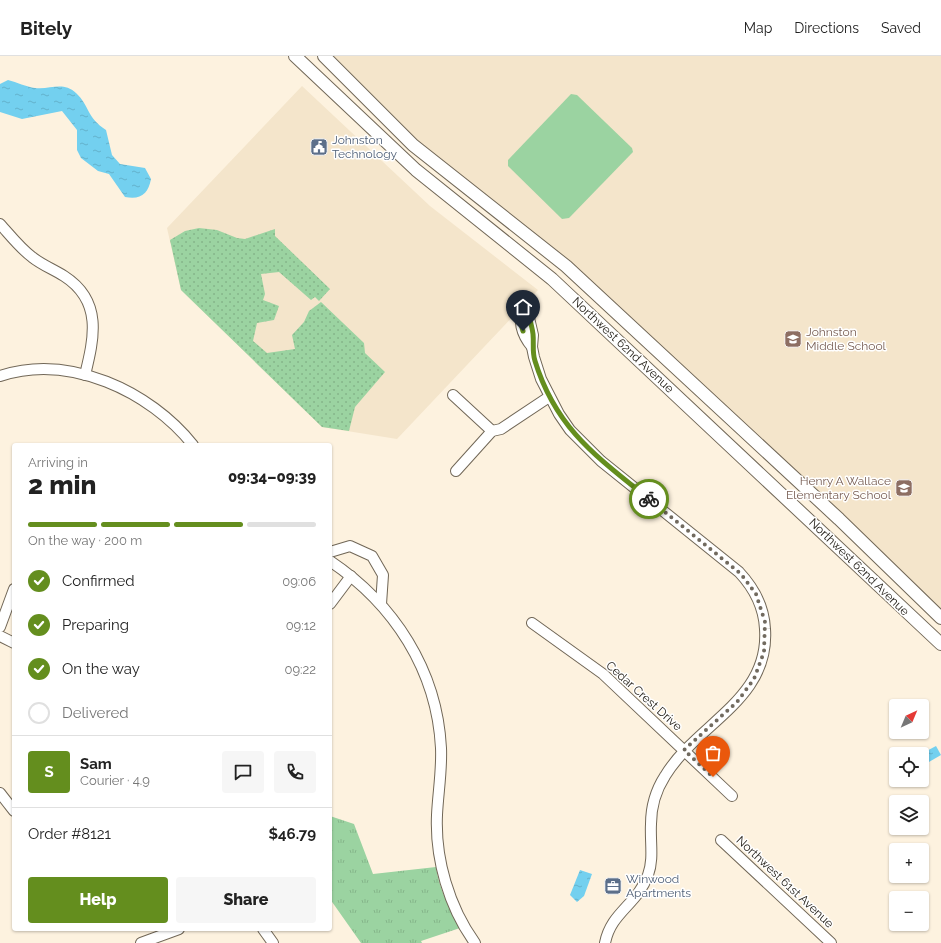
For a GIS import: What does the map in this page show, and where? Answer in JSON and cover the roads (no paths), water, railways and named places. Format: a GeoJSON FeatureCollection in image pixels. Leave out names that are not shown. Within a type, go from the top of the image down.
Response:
{"type":"FeatureCollection","features":[{"type":"Feature","properties":{"kind":"street","name":"Northwest 62nd Avenue"},"geometry":{"type":"LineString","coordinates":[[295,56],[416,170],[552,279],[941,644]]}},
{"type":"Feature","properties":{"kind":"street","name":"Northwest 62nd Avenue"},"geometry":{"type":"LineString","coordinates":[[324,56],[413,145],[566,266],[838,519],[941,618]]}},
{"type":"Feature","properties":{"kind":"street"},"geometry":{"type":"LineString","coordinates":[[0,224],[31,256],[72,282],[86,299],[91,311],[94,334],[85,375]]}},
{"type":"Feature","properties":{"kind":"street"},"geometry":{"type":"LineString","coordinates":[[532,347],[541,379],[549,397],[570,430],[585,446],[740,572],[756,594],[762,608],[766,637],[762,659],[754,679],[737,702],[684,750],[664,776],[656,795],[651,815],[652,859],[648,875],[633,901],[615,917],[609,927],[605,943]]}},
{"type":"Feature","properties":{"kind":"street"},"geometry":{"type":"LineString","coordinates":[[0,376],[21,371],[41,369],[85,375],[118,387],[137,397],[172,422],[191,443]]}},
{"type":"Feature","properties":{"kind":"street"},"geometry":{"type":"LineString","coordinates":[[453,395],[492,431]]}},
{"type":"Feature","properties":{"kind":"street"},"geometry":{"type":"LineString","coordinates":[[456,471],[492,431],[501,429],[549,397]]}},
{"type":"Feature","properties":{"kind":"street"},"geometry":{"type":"LineString","coordinates":[[332,551],[350,546],[372,556],[383,575],[382,604]]}},
{"type":"Feature","properties":{"kind":"street"},"geometry":{"type":"LineString","coordinates":[[332,562],[351,576],[382,604],[396,622],[420,662],[435,706],[441,749],[437,816],[440,858],[451,898],[459,917],[475,943]]}},
{"type":"Feature","properties":{"kind":"street"},"geometry":{"type":"LineString","coordinates":[[332,601],[351,576]]}},
{"type":"Feature","properties":{"kind":"street"},"geometry":{"type":"LineString","coordinates":[[0,627],[12,594]]}},
{"type":"Feature","properties":{"kind":"street","name":"Cedar Crest Drive"},"geometry":{"type":"LineString","coordinates":[[532,623],[603,674],[732,796]]}},
{"type":"Feature","properties":{"kind":"street"},"geometry":{"type":"LineString","coordinates":[[0,636],[12,642]]}},
{"type":"Feature","properties":{"kind":"street"},"geometry":{"type":"LineString","coordinates":[[0,793],[12,808]]}},
{"type":"Feature","properties":{"kind":"street","name":"Northwest 61st Avenue"},"geometry":{"type":"LineString","coordinates":[[721,840],[831,943]]}},
{"type":"Feature","properties":{"kind":"street"},"geometry":{"type":"LineString","coordinates":[[141,943],[174,931]]}},
{"type":"Feature","properties":{"kind":"street"},"geometry":{"type":"LineString","coordinates":[[264,931],[273,943]]}},
{"type":"Feature","properties":{"kind":"water"},"geometry":{"type":"Polygon","coordinates":[[[8,80],[35,88],[66,87],[76,93],[84,102],[95,121],[106,130],[112,155],[120,164],[145,168],[151,179],[146,192],[135,198],[125,197],[109,174],[98,171],[81,158],[77,150],[77,130],[62,111],[22,119],[0,112],[0,84],[8,80]]]}},
{"type":"Feature","properties":{"kind":"water"},"geometry":{"type":"Polygon","coordinates":[[[936,746],[941,755],[929,762],[929,750],[936,746]]]}},
{"type":"Feature","properties":{"kind":"water"},"geometry":{"type":"Polygon","coordinates":[[[580,870],[592,874],[584,896],[577,902],[570,895],[580,870]]]}},
{"type":"Feature","properties":{"kind":"place","name":"Johnston Technology"},"geometry":{"type":"Point","coordinates":[319,147]}},
{"type":"Feature","properties":{"kind":"place","name":"Johnston Middle School"},"geometry":{"type":"Point","coordinates":[793,339]}},
{"type":"Feature","properties":{"kind":"place","name":"Henry A Wallace Elementary School"},"geometry":{"type":"Point","coordinates":[904,488]}},
{"type":"Feature","properties":{"kind":"place","name":"Winwood Apartments"},"geometry":{"type":"Point","coordinates":[613,886]}}]}
